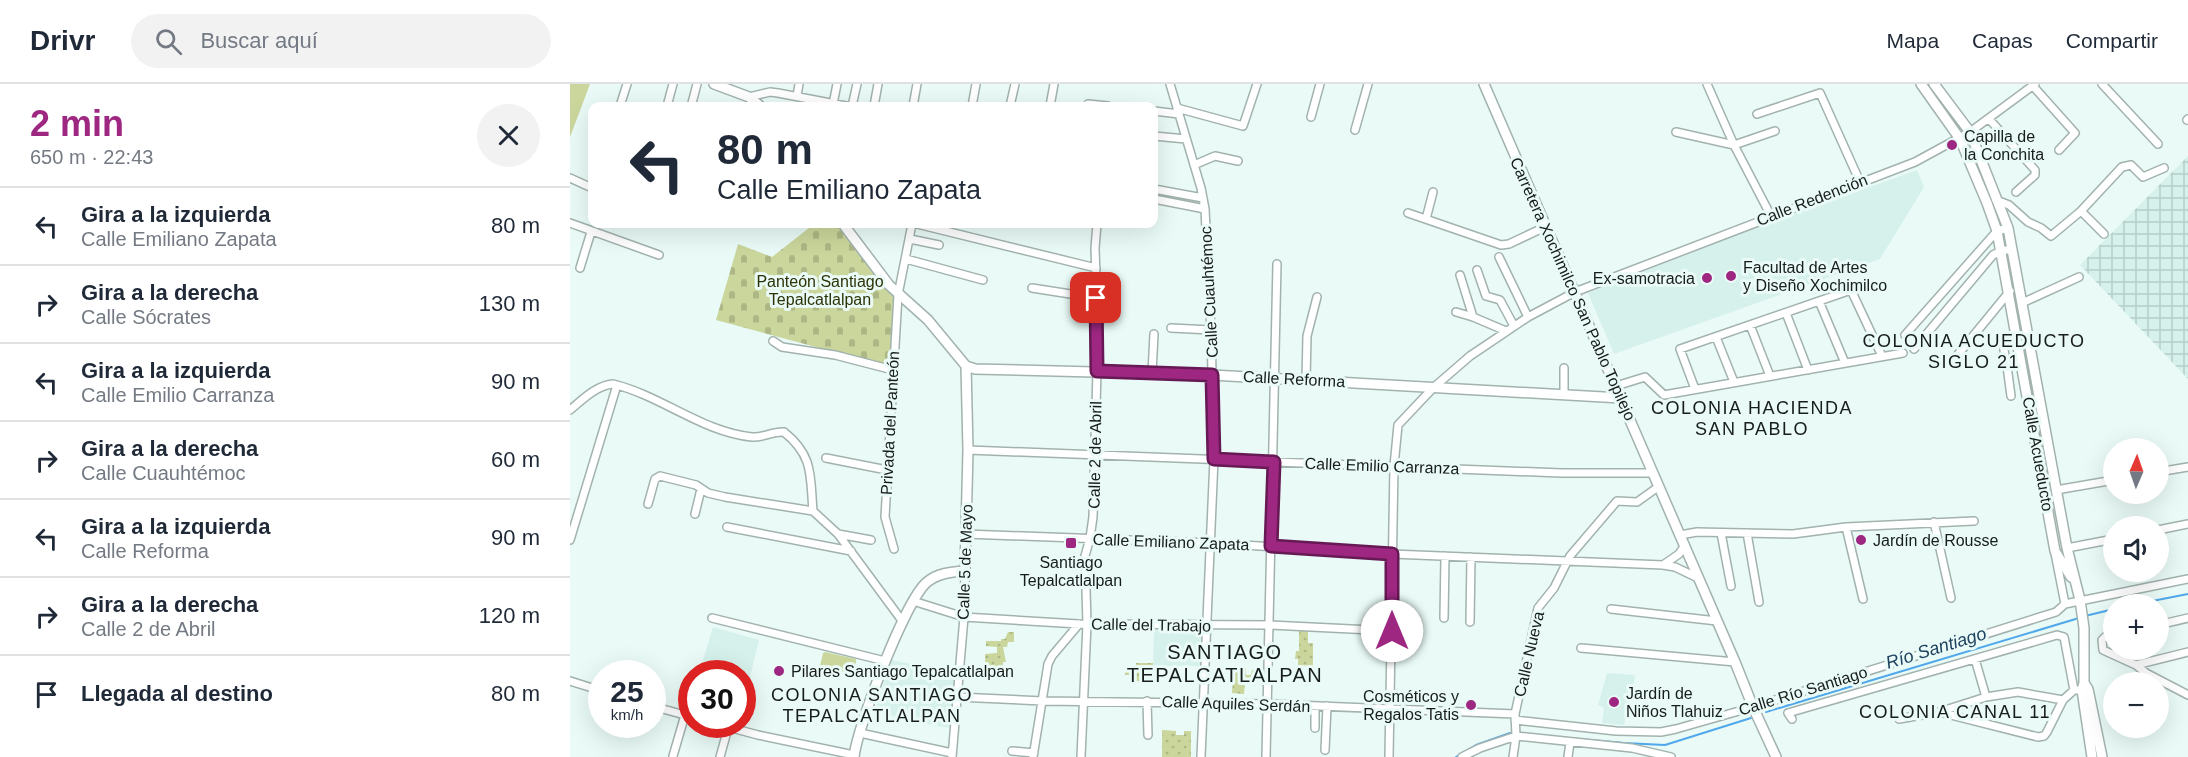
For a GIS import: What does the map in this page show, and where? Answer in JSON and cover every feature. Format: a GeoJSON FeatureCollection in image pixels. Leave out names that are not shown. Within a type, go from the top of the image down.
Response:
{"type":"FeatureCollection","features":[{"type":"Feature","properties":{"kind":"street"},"geometry":{"type":"LineString","coordinates":[[621,102],[627,84]]}},
{"type":"Feature","properties":{"kind":"street"},"geometry":{"type":"LineString","coordinates":[[668,102],[673,84]]}},
{"type":"Feature","properties":{"kind":"street"},"geometry":{"type":"LineString","coordinates":[[692,102],[697,84]]}},
{"type":"Feature","properties":{"kind":"street"},"geometry":{"type":"LineString","coordinates":[[714,84],[749,97],[755,102]]}},
{"type":"Feature","properties":{"kind":"street"},"geometry":{"type":"LineString","coordinates":[[778,93],[780,84]]}},
{"type":"Feature","properties":{"kind":"street"},"geometry":{"type":"LineString","coordinates":[[797,96],[799,84]]}},
{"type":"Feature","properties":{"kind":"street"},"geometry":{"type":"LineString","coordinates":[[833,102],[837,84]]}},
{"type":"Feature","properties":{"kind":"street"},"geometry":{"type":"LineString","coordinates":[[853,102],[856,84]]}},
{"type":"Feature","properties":{"kind":"street"},"geometry":{"type":"LineString","coordinates":[[875,102],[878,84]]}},
{"type":"Feature","properties":{"kind":"street"},"geometry":{"type":"LineString","coordinates":[[914,102],[917,84]]}},
{"type":"Feature","properties":{"kind":"street"},"geometry":{"type":"LineString","coordinates":[[973,102],[976,84]]}},
{"type":"Feature","properties":{"kind":"street"},"geometry":{"type":"LineString","coordinates":[[1011,102],[1015,84]]}},
{"type":"Feature","properties":{"kind":"street"},"geometry":{"type":"LineString","coordinates":[[1051,102],[1054,84]]}},
{"type":"Feature","properties":{"kind":"street","name":"Calle Cuauhtémoc"},"geometry":{"type":"LineString","coordinates":[[1170,84],[1205,209],[1211,330],[1214,459],[1201,757]]}},
{"type":"Feature","properties":{"kind":"street"},"geometry":{"type":"LineString","coordinates":[[1158,111],[1178,111],[1243,126],[1257,84]]}},
{"type":"Feature","properties":{"kind":"street"},"geometry":{"type":"LineString","coordinates":[[1311,117],[1320,84]]}},
{"type":"Feature","properties":{"kind":"street"},"geometry":{"type":"LineString","coordinates":[[1355,130],[1368,84]]}},
{"type":"Feature","properties":{"kind":"street","name":"Carretera Xochimilco San Pablo Topilejo"},"geometry":{"type":"LineString","coordinates":[[1484,84],[1776,757]]}},
{"type":"Feature","properties":{"kind":"street"},"geometry":{"type":"LineString","coordinates":[[1707,84],[1734,145],[1771,216]]}},
{"type":"Feature","properties":{"kind":"street","name":"Calle Acueducto"},"geometry":{"type":"LineString","coordinates":[[1921,84],[1953,118],[1970,132],[2008,228],[2084,628],[2082,688],[2092,757]]}},
{"type":"Feature","properties":{"kind":"street","name":"Calle Acueducto"},"geometry":{"type":"LineString","coordinates":[[1934,84],[1953,118],[1997,231],[2055,551],[2077,588]]}},
{"type":"Feature","properties":{"kind":"street"},"geometry":{"type":"LineString","coordinates":[[2102,84],[2158,144]]}},
{"type":"Feature","properties":{"kind":"street"},"geometry":{"type":"LineString","coordinates":[[2034,85],[2074,133],[2059,150]]}},
{"type":"Feature","properties":{"kind":"street","name":"Calle Redención"},"geometry":{"type":"LineString","coordinates":[[1389,757],[1392,709],[1394,466],[1398,425],[1433,388],[1470,356],[1506,331],[1575,292],[1915,162],[1960,139],[2034,85]]}},
{"type":"Feature","properties":{"kind":"street"},"geometry":{"type":"LineString","coordinates":[[749,97],[770,92],[824,102]]}},
{"type":"Feature","properties":{"kind":"street"},"geometry":{"type":"LineString","coordinates":[[1756,114],[1820,93],[1860,182]]}},
{"type":"Feature","properties":{"kind":"street"},"geometry":{"type":"LineString","coordinates":[[1989,119],[2035,170],[2035,175],[2016,192]]}},
{"type":"Feature","properties":{"kind":"street"},"geometry":{"type":"LineString","coordinates":[[1676,132],[1734,145],[1775,131]]}},
{"type":"Feature","properties":{"kind":"street"},"geometry":{"type":"LineString","coordinates":[[1158,136],[1186,139]]}},
{"type":"Feature","properties":{"kind":"street"},"geometry":{"type":"LineString","coordinates":[[1194,165],[1215,156],[1238,160]]}},
{"type":"Feature","properties":{"kind":"street"},"geometry":{"type":"LineString","coordinates":[[1987,203],[1997,200],[2009,205],[2028,222],[2042,228],[2051,236],[2081,211],[2122,167],[2131,165],[2143,177],[2164,168]]}},
{"type":"Feature","properties":{"kind":"street"},"geometry":{"type":"LineString","coordinates":[[570,178],[588,186]]}},
{"type":"Feature","properties":{"kind":"street"},"geometry":{"type":"LineString","coordinates":[[1158,190],[1203,198]]}},
{"type":"Feature","properties":{"kind":"street"},"geometry":{"type":"LineString","coordinates":[[1426,219],[1433,192]]}},
{"type":"Feature","properties":{"kind":"street"},"geometry":{"type":"LineString","coordinates":[[1158,200],[1205,209]]}},
{"type":"Feature","properties":{"kind":"street"},"geometry":{"type":"LineString","coordinates":[[2081,211],[2104,234]]}},
{"type":"Feature","properties":{"kind":"street"},"geometry":{"type":"LineString","coordinates":[[1408,213],[1501,245],[1509,244],[1547,226]]}},
{"type":"Feature","properties":{"kind":"street"},"geometry":{"type":"LineString","coordinates":[[570,222],[659,255]]}},
{"type":"Feature","properties":{"kind":"street"},"geometry":{"type":"LineString","coordinates":[[846,228],[898,295],[928,320],[966,366]]}},
{"type":"Feature","properties":{"kind":"street","name":"Privada del Panteón"},"geometry":{"type":"LineString","coordinates":[[894,549],[885,517],[887,470],[898,295],[911,228]]}},
{"type":"Feature","properties":{"kind":"street"},"geometry":{"type":"LineString","coordinates":[[933,228],[1096,268]]}},
{"type":"Feature","properties":{"kind":"street","name":"Calle 2 de Abril"},"geometry":{"type":"LineString","coordinates":[[1081,757],[1085,562],[1093,518],[1097,371],[1097,228]]}},
{"type":"Feature","properties":{"kind":"street"},"geometry":{"type":"LineString","coordinates":[[1905,334],[1997,231],[2008,228]]}},
{"type":"Feature","properties":{"kind":"street"},"geometry":{"type":"LineString","coordinates":[[580,268],[591,231]]}},
{"type":"Feature","properties":{"kind":"street"},"geometry":{"type":"LineString","coordinates":[[910,239],[939,245]]}},
{"type":"Feature","properties":{"kind":"street"},"geometry":{"type":"LineString","coordinates":[[1914,350],[1993,255],[2001,250],[2012,249]]}},
{"type":"Feature","properties":{"kind":"street"},"geometry":{"type":"LineString","coordinates":[[1499,257],[1528,317]]}},
{"type":"Feature","properties":{"kind":"street"},"geometry":{"type":"LineString","coordinates":[[906,259],[983,280]]}},
{"type":"Feature","properties":{"kind":"street"},"geometry":{"type":"LineString","coordinates":[[1266,757],[1277,264]]}},
{"type":"Feature","properties":{"kind":"street"},"geometry":{"type":"LineString","coordinates":[[1477,270],[1486,296],[1500,300],[1514,326]]}},
{"type":"Feature","properties":{"kind":"street"},"geometry":{"type":"LineString","coordinates":[[1460,275],[1473,317]]}},
{"type":"Feature","properties":{"kind":"street"},"geometry":{"type":"LineString","coordinates":[[2022,303],[2079,277]]}},
{"type":"Feature","properties":{"kind":"street"},"geometry":{"type":"LineString","coordinates":[[1032,288],[1096,298]]}},
{"type":"Feature","properties":{"kind":"street"},"geometry":{"type":"LineString","coordinates":[[1951,363],[2009,291],[2019,288]]}},
{"type":"Feature","properties":{"kind":"street"},"geometry":{"type":"LineString","coordinates":[[1695,389],[1680,349],[1851,290],[1882,356]]}},
{"type":"Feature","properties":{"kind":"street"},"geometry":{"type":"LineString","coordinates":[[1306,380],[1307,336],[1317,297]]}},
{"type":"Feature","properties":{"kind":"street"},"geometry":{"type":"LineString","coordinates":[[1819,301],[1845,363]]}},
{"type":"Feature","properties":{"kind":"street"},"geometry":{"type":"LineString","coordinates":[[1456,312],[1506,331]]}},
{"type":"Feature","properties":{"kind":"street"},"geometry":{"type":"LineString","coordinates":[[1786,313],[1808,370]]}},
{"type":"Feature","properties":{"kind":"street"},"geometry":{"type":"LineString","coordinates":[[1750,325],[1770,376]]}},
{"type":"Feature","properties":{"kind":"street"},"geometry":{"type":"LineString","coordinates":[[1171,328],[1211,330]]}},
{"type":"Feature","properties":{"kind":"street"},"geometry":{"type":"LineString","coordinates":[[1152,373],[1154,334]]}},
{"type":"Feature","properties":{"kind":"street"},"geometry":{"type":"LineString","coordinates":[[1716,337],[1734,382]]}},
{"type":"Feature","properties":{"kind":"street"},"geometry":{"type":"LineString","coordinates":[[773,341],[782,346],[835,355],[893,370]]}},
{"type":"Feature","properties":{"kind":"street"},"geometry":{"type":"LineString","coordinates":[[2004,350],[2012,396]]}},
{"type":"Feature","properties":{"kind":"street"},"geometry":{"type":"LineString","coordinates":[[1616,386],[1645,377],[1664,395],[1903,353]]}},
{"type":"Feature","properties":{"kind":"street","name":"Calle Reforma"},"geometry":{"type":"LineString","coordinates":[[966,366],[975,369],[1212,375],[1621,398]]}},
{"type":"Feature","properties":{"kind":"street","name":"Calle 5 de Mayo"},"geometry":{"type":"LineString","coordinates":[[952,755],[964,617],[968,450],[966,366]]}},
{"type":"Feature","properties":{"kind":"street"},"geometry":{"type":"LineString","coordinates":[[2007,366],[2033,367]]}},
{"type":"Feature","properties":{"kind":"street"},"geometry":{"type":"LineString","coordinates":[[1563,395],[1564,368]]}},
{"type":"Feature","properties":{"kind":"street"},"geometry":{"type":"LineString","coordinates":[[570,410],[585,397],[607,385],[617,385],[662,403],[716,429],[754,437],[784,432],[801,448],[808,462],[813,511]]}},
{"type":"Feature","properties":{"kind":"street"},"geometry":{"type":"LineString","coordinates":[[570,540],[617,385]]}},
{"type":"Feature","properties":{"kind":"street","name":"Calle Emilio Carranza"},"geometry":{"type":"LineString","coordinates":[[968,450],[1562,473],[1653,473]]}},
{"type":"Feature","properties":{"kind":"street"},"geometry":{"type":"LineString","coordinates":[[826,458],[887,470]]}},
{"type":"Feature","properties":{"kind":"street"},"geometry":{"type":"LineString","coordinates":[[2169,470],[2188,467]]}},
{"type":"Feature","properties":{"kind":"street"},"geometry":{"type":"LineString","coordinates":[[648,504],[657,477],[691,484],[725,497],[813,511],[838,534],[903,622]]}},
{"type":"Feature","properties":{"kind":"street"},"geometry":{"type":"LineString","coordinates":[[2056,490],[2103,482]]}},
{"type":"Feature","properties":{"kind":"street","name":"Calle Nueva"},"geometry":{"type":"LineString","coordinates":[[1513,757],[1515,727],[1538,608],[1554,588],[1570,556],[1617,501],[1637,502],[1658,487]]}},
{"type":"Feature","properties":{"kind":"street"},"geometry":{"type":"LineString","coordinates":[[695,514],[701,489]]}},
{"type":"Feature","properties":{"kind":"street"},"geometry":{"type":"LineString","coordinates":[[1680,535],[1720,532],[1793,534],[1846,527],[1974,521]]}},
{"type":"Feature","properties":{"kind":"street"},"geometry":{"type":"LineString","coordinates":[[1934,522],[1951,598]]}},
{"type":"Feature","properties":{"kind":"street"},"geometry":{"type":"LineString","coordinates":[[2169,528],[2188,524]]}},
{"type":"Feature","properties":{"kind":"street"},"geometry":{"type":"LineString","coordinates":[[727,527],[851,551]]}},
{"type":"Feature","properties":{"kind":"street"},"geometry":{"type":"LineString","coordinates":[[1846,527],[1863,599]]}},
{"type":"Feature","properties":{"kind":"street"},"geometry":{"type":"LineString","coordinates":[[1720,532],[1731,586]]}},
{"type":"Feature","properties":{"kind":"street"},"geometry":{"type":"LineString","coordinates":[[1747,533],[1759,602]]}},
{"type":"Feature","properties":{"kind":"street"},"geometry":{"type":"LineString","coordinates":[[838,534],[871,540]]}},
{"type":"Feature","properties":{"kind":"street","name":"Calle Emiliano Zapata"},"geometry":{"type":"LineString","coordinates":[[966,534],[1664,565],[1675,567],[1698,578]]}},
{"type":"Feature","properties":{"kind":"street"},"geometry":{"type":"LineString","coordinates":[[2067,548],[2103,541]]}},
{"type":"Feature","properties":{"kind":"street"},"geometry":{"type":"LineString","coordinates":[[1664,565],[1685,545]]}},
{"type":"Feature","properties":{"kind":"street"},"geometry":{"type":"LineString","coordinates":[[2055,551],[2065,604]]}},
{"type":"Feature","properties":{"kind":"street"},"geometry":{"type":"LineString","coordinates":[[1444,618],[1445,556]]}},
{"type":"Feature","properties":{"kind":"street"},"geometry":{"type":"LineString","coordinates":[[1470,622],[1471,557]]}},
{"type":"Feature","properties":{"kind":"street"},"geometry":{"type":"LineString","coordinates":[[756,732],[854,756],[885,661],[913,601],[931,579],[949,572],[965,571]]}},
{"type":"Feature","properties":{"kind":"street","name":"Calle Río Santiago"},"geometry":{"type":"LineString","coordinates":[[1515,727],[1660,732],[1753,707],[2056,612],[2065,604],[2080,604],[2188,579]]}},
{"type":"Feature","properties":{"kind":"street","name":"Calle del Trabajo"},"geometry":{"type":"LineString","coordinates":[[913,601],[964,617],[1083,624],[1269,626],[1392,631]]}},
{"type":"Feature","properties":{"kind":"street"},"geometry":{"type":"LineString","coordinates":[[1611,609],[1717,621]]}},
{"type":"Feature","properties":{"kind":"street"},"geometry":{"type":"LineString","coordinates":[[712,618],[885,661]]}},
{"type":"Feature","properties":{"kind":"street"},"geometry":{"type":"LineString","coordinates":[[2169,622],[2188,618]]}},
{"type":"Feature","properties":{"kind":"street"},"geometry":{"type":"LineString","coordinates":[[1012,751],[1033,755],[1046,675],[1052,656],[1083,624]]}},
{"type":"Feature","properties":{"kind":"street"},"geometry":{"type":"LineString","coordinates":[[1791,719],[1788,713],[1975,658],[2061,635],[2064,637],[2069,659],[2082,688],[2063,700],[2044,736],[2038,737],[1939,712]]}},
{"type":"Feature","properties":{"kind":"street"},"geometry":{"type":"LineString","coordinates":[[1581,648],[1735,662]]}},
{"type":"Feature","properties":{"kind":"street"},"geometry":{"type":"LineString","coordinates":[[2136,664],[2188,652]]}},
{"type":"Feature","properties":{"kind":"street"},"geometry":{"type":"LineString","coordinates":[[1975,658],[1986,697]]}},
{"type":"Feature","properties":{"kind":"street"},"geometry":{"type":"LineString","coordinates":[[2127,660],[2136,664],[2146,674],[2188,695]]}},
{"type":"Feature","properties":{"kind":"street"},"geometry":{"type":"LineString","coordinates":[[570,681],[588,687]]}},
{"type":"Feature","properties":{"kind":"street","name":"Calle Acueducto"},"geometry":{"type":"LineString","coordinates":[[2082,688],[2102,757]]}},
{"type":"Feature","properties":{"kind":"street"},"geometry":{"type":"LineString","coordinates":[[1899,719],[1939,712],[1986,697],[2018,692],[2063,700]]}},
{"type":"Feature","properties":{"kind":"street","name":"Calle Aquiles Serdán"},"geometry":{"type":"LineString","coordinates":[[957,697],[1392,709],[1515,727],[1570,742],[1632,748],[1654,755],[1671,757]]}},
{"type":"Feature","properties":{"kind":"street"},"geometry":{"type":"LineString","coordinates":[[1147,701],[1148,735]]}},
{"type":"Feature","properties":{"kind":"street"},"geometry":{"type":"LineString","coordinates":[[1315,728],[1316,706]]}},
{"type":"Feature","properties":{"kind":"street"},"geometry":{"type":"LineString","coordinates":[[1325,750],[1327,706]]}},
{"type":"Feature","properties":{"kind":"street"},"geometry":{"type":"LineString","coordinates":[[1461,757],[1515,727]]}},
{"type":"Feature","properties":{"kind":"street"},"geometry":{"type":"LineString","coordinates":[[860,733],[952,755]]}},
{"type":"Feature","properties":{"kind":"street"},"geometry":{"type":"LineString","coordinates":[[673,756],[680,738]]}},
{"type":"Feature","properties":{"kind":"street"},"geometry":{"type":"LineString","coordinates":[[720,757],[726,738]]}},
{"type":"Feature","properties":{"kind":"street"},"geometry":{"type":"LineString","coordinates":[[1568,757],[1570,742]]}},
{"type":"Feature","properties":{"kind":"shaded area"},"geometry":{"type":"Polygon","coordinates":[[[2188,156],[2188,379],[2080,265],[2188,156]]]}},
{"type":"Feature","properties":{"kind":"shaded area","name":"Facultad de Artes y Diseño Xochimilco"},"geometry":{"type":"Polygon","coordinates":[[[1917,170],[1924,187],[1880,259],[1614,354],[1588,293],[1749,230],[1917,170]]]}},
{"type":"Feature","properties":{"kind":"shaded area"},"geometry":{"type":"Polygon","coordinates":[[[713,627],[759,640],[754,660],[703,660],[713,627]]]}},
{"type":"Feature","properties":{"kind":"shaded area"},"geometry":{"type":"Polygon","coordinates":[[[1154,628],[1195,629],[1196,633],[1201,634],[1200,666],[1153,666],[1154,628]]]}},
{"type":"Feature","properties":{"kind":"shaded area"},"geometry":{"type":"Polygon","coordinates":[[[892,660],[955,670],[951,728],[874,712],[892,660]]]}},
{"type":"Feature","properties":{"kind":"shaded area","name":"Jardín de Niños Tlahuiz"},"geometry":{"type":"Polygon","coordinates":[[[1607,673],[1635,675],[1624,725],[1602,723],[1604,708],[1598,705],[1607,673]]]}},
{"type":"Feature","properties":{"kind":"green space"},"geometry":{"type":"Polygon","coordinates":[[[570,84],[590,84],[570,137],[570,84]]]}},
{"type":"Feature","properties":{"kind":"green space","name":"Panteón Santiago Tepalcatlalpan"},"geometry":{"type":"Polygon","coordinates":[[[809,228],[842,228],[897,298],[890,367],[716,320],[738,244],[772,257],[809,228]]]}},
{"type":"Feature","properties":{"kind":"green space"},"geometry":{"type":"Polygon","coordinates":[[[1308,630],[1308,643],[1313,643],[1313,666],[1298,665],[1298,659],[1295,659],[1296,651],[1299,651],[1299,631],[1308,630]]]}},
{"type":"Feature","properties":{"kind":"green space"},"geometry":{"type":"Polygon","coordinates":[[[1008,632],[1014,632],[1014,642],[1008,642],[1007,647],[1003,647],[1006,662],[1003,662],[1002,678],[998,678],[996,666],[993,666],[993,670],[985,670],[985,654],[997,653],[997,647],[986,646],[986,641],[1001,641],[1005,639],[1008,632]]]}},
{"type":"Feature","properties":{"kind":"green space"},"geometry":{"type":"Polygon","coordinates":[[[825,652],[856,659],[855,672],[852,674],[820,666],[825,652]]]}},
{"type":"Feature","properties":{"kind":"green space"},"geometry":{"type":"Polygon","coordinates":[[[1136,663],[1153,663],[1152,682],[1136,681],[1136,675],[1125,675],[1126,669],[1136,666],[1136,663]]]}},
{"type":"Feature","properties":{"kind":"green space"},"geometry":{"type":"Polygon","coordinates":[[[1234,668],[1246,668],[1246,675],[1251,675],[1252,670],[1260,671],[1260,681],[1245,680],[1244,694],[1232,693],[1234,668]]]}},
{"type":"Feature","properties":{"kind":"green space"},"geometry":{"type":"Polygon","coordinates":[[[1162,730],[1176,731],[1176,735],[1184,735],[1184,731],[1191,731],[1191,757],[1162,757],[1162,730]]]}},
{"type":"Feature","properties":{"kind":"waterway","name":"Río Santiago"},"geometry":{"type":"LineString","coordinates":[[2169,598],[2188,594]]}},
{"type":"Feature","properties":{"kind":"waterway","name":"Río Santiago"},"geometry":{"type":"LineString","coordinates":[[2085,616],[2103,612]]}},
{"type":"Feature","properties":{"kind":"waterway","name":"Río Santiago"},"geometry":{"type":"LineString","coordinates":[[1766,712],[2079,618]]}},
{"type":"Feature","properties":{"kind":"waterway","name":"Río Santiago"},"geometry":{"type":"LineString","coordinates":[[1456,757],[1476,745],[1510,733],[1665,745],[1751,718]]}},
{"type":"Feature","properties":{"kind":"place","name":"Capilla de la Conchita"},"geometry":{"type":"Point","coordinates":[1952,145]}},
{"type":"Feature","properties":{"kind":"place","name":"Facultad de Artes y Diseño Xochimilco"},"geometry":{"type":"Point","coordinates":[1731,276]}},
{"type":"Feature","properties":{"kind":"place","name":"Ex-samotracia"},"geometry":{"type":"Point","coordinates":[1707,278]}},
{"type":"Feature","properties":{"kind":"place","name":"Jardín de Rousse"},"geometry":{"type":"Point","coordinates":[1861,540]}},
{"type":"Feature","properties":{"kind":"place","name":"Santiago Tepalcatlalpan"},"geometry":{"type":"Point","coordinates":[1071,543]}},
{"type":"Feature","properties":{"kind":"place","name":"Pilares Santiago Tepalcatlalpan"},"geometry":{"type":"Point","coordinates":[779,671]}},
{"type":"Feature","properties":{"kind":"place","name":"Jardín de Niños Tlahuiz"},"geometry":{"type":"Point","coordinates":[1614,702]}},
{"type":"Feature","properties":{"kind":"place","name":"Cosméticos y Regalos Tatis"},"geometry":{"type":"Point","coordinates":[1471,705]}},
{"type":"Feature","properties":{"kind":"district","name":"COLONIA ACUEDUCTO SIGLO 21"},"geometry":{"type":"Point","coordinates":[1974,351]}},
{"type":"Feature","properties":{"kind":"district","name":"COLONIA HACIENDA SAN PABLO"},"geometry":{"type":"Point","coordinates":[1752,418]}},
{"type":"Feature","properties":{"kind":"district","name":"SANTIAGO TEPALCATLALPAN"},"geometry":{"type":"Point","coordinates":[1225,664]}},
{"type":"Feature","properties":{"kind":"district","name":"COLONIA SANTIAGO TEPALCATLALPAN"},"geometry":{"type":"Point","coordinates":[872,705]}},
{"type":"Feature","properties":{"kind":"district","name":"COLONIA CANAL 11"},"geometry":{"type":"Point","coordinates":[1955,712]}},
{"type":"Feature","properties":{"kind":"route"},"geometry":{"type":"LineString","coordinates":[[1096,298],[1097,371],[1212,375],[1214,459],[1274,462],[1271,546],[1392,554],[1392,631]]}}]}
